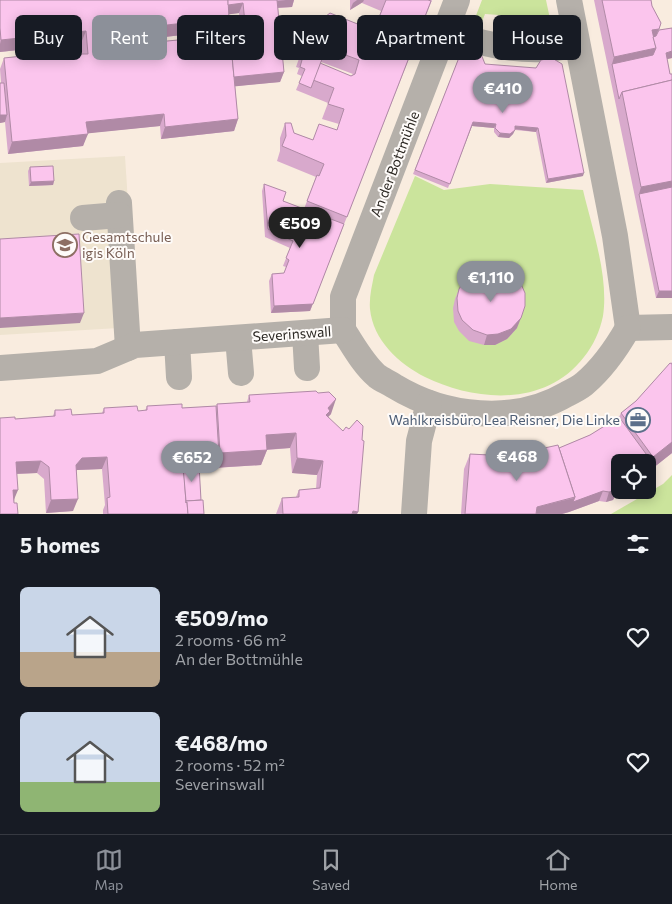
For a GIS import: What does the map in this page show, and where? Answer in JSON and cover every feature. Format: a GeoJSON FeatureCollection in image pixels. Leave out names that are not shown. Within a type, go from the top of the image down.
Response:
{"type":"FeatureCollection","features":[{"type":"Feature","properties":{"kind":"street","name":"An der Bottmühle"},"geometry":{"type":"LineString","coordinates":[[452,15],[457,0]]}},
{"type":"Feature","properties":{"kind":"street"},"geometry":{"type":"LineString","coordinates":[[569,0],[572,15]]}},
{"type":"Feature","properties":{"kind":"street","name":"An der Bottmühle"},"geometry":{"type":"LineString","coordinates":[[343,330],[343,297],[435,60]]}},
{"type":"Feature","properties":{"kind":"street"},"geometry":{"type":"LineString","coordinates":[[580,60],[615,236],[628,328],[672,327]]}},
{"type":"Feature","properties":{"kind":"street"},"geometry":{"type":"LineString","coordinates":[[83,218],[119,209],[128,348]]}},
{"type":"Feature","properties":{"kind":"street","name":"Severinswall"},"geometry":{"type":"LineString","coordinates":[[0,368],[97,361],[135,345],[343,330],[358,354],[377,375],[401,390],[429,403],[464,412],[500,414],[530,410],[582,385],[602,367],[628,328]]}},
{"type":"Feature","properties":{"kind":"street"},"geometry":{"type":"LineString","coordinates":[[306,333],[306,368]]}},
{"type":"Feature","properties":{"kind":"street"},"geometry":{"type":"LineString","coordinates":[[238,338],[241,373]]}},
{"type":"Feature","properties":{"kind":"street"},"geometry":{"type":"LineString","coordinates":[[177,342],[179,376]]}},
{"type":"Feature","properties":{"kind":"street"},"geometry":{"type":"LineString","coordinates":[[414,514],[419,441],[429,403]]}},
{"type":"Feature","properties":{"kind":"shaded area","name":"Gesamtschule igis Köln"},"geometry":{"type":"Polygon","coordinates":[[[125,156],[136,327],[0,335],[0,163],[125,156]]]}},
{"type":"Feature","properties":{"kind":"green space"},"geometry":{"type":"Polygon","coordinates":[[[482,0],[546,0],[549,15],[485,14],[483,19],[483,15],[476,15],[482,0]]]}},
{"type":"Feature","properties":{"kind":"green space"},"geometry":{"type":"Polygon","coordinates":[[[415,176],[444,190],[490,184],[583,190],[602,269],[604,285],[603,316],[596,338],[590,348],[568,373],[550,385],[530,392],[488,395],[445,385],[415,372],[397,358],[382,341],[376,331],[370,309],[374,275],[415,176]]]}},
{"type":"Feature","properties":{"kind":"green space"},"geometry":{"type":"Polygon","coordinates":[[[672,475],[672,514],[611,514],[637,499],[656,499],[656,488],[672,475]]]}},
{"type":"Feature","properties":{"kind":"building"},"geometry":{"type":"Polygon","coordinates":[[[0,0],[228,0],[229,15],[177,15],[177,24],[167,25],[167,15],[92,15],[92,60],[167,60],[167,41],[177,40],[177,60],[232,60],[238,119],[165,127],[164,114],[86,122],[88,134],[12,142],[4,58],[15,57],[15,60],[82,60],[82,54],[88,54],[86,31],[82,31],[82,15],[15,15],[15,39],[1,40],[0,0]]]}},
{"type":"Feature","properties":{"kind":"building"},"geometry":{"type":"Polygon","coordinates":[[[228,0],[277,0],[278,15],[274,15],[274,60],[283,60],[284,72],[234,77],[232,60],[264,60],[264,15],[244,15],[243,3],[228,5],[228,0]]]}},
{"type":"Feature","properties":{"kind":"building"},"geometry":{"type":"Polygon","coordinates":[[[386,0],[431,1],[426,15],[380,15],[386,0]]]}},
{"type":"Feature","properties":{"kind":"building"},"geometry":{"type":"Polygon","coordinates":[[[602,0],[651,0],[661,23],[659,29],[652,30],[656,48],[614,57],[602,0]]]}},
{"type":"Feature","properties":{"kind":"building"},"geometry":{"type":"Polygon","coordinates":[[[347,20],[357,24],[357,59],[347,56],[347,20]]]}},
{"type":"Feature","properties":{"kind":"building"},"geometry":{"type":"Polygon","coordinates":[[[672,28],[672,51],[666,53],[672,80],[622,92],[619,99],[612,64],[653,55],[656,48],[653,37],[656,36],[659,30],[672,28]]]}},
{"type":"Feature","properties":{"kind":"building"},"geometry":{"type":"Polygon","coordinates":[[[483,59],[485,64],[536,68],[541,60],[555,60],[562,64],[584,173],[548,179],[538,128],[515,126],[515,130],[510,134],[500,133],[495,128],[496,124],[473,122],[450,184],[415,170],[458,60],[483,59]]]}},
{"type":"Feature","properties":{"kind":"building"},"geometry":{"type":"Polygon","coordinates":[[[302,60],[322,60],[311,88],[299,83],[305,69],[300,67],[302,60]]]}},
{"type":"Feature","properties":{"kind":"building"},"geometry":{"type":"Polygon","coordinates":[[[359,60],[408,60],[347,217],[307,201],[317,175],[319,176],[324,164],[282,146],[286,136],[285,123],[291,123],[294,133],[313,140],[319,124],[337,130],[344,109],[328,104],[334,88],[313,80],[320,63],[351,76],[355,74],[359,60]]]}},
{"type":"Feature","properties":{"kind":"building"},"geometry":{"type":"Polygon","coordinates":[[[672,80],[672,181],[641,187],[622,92],[672,80]]]}},
{"type":"Feature","properties":{"kind":"building"},"geometry":{"type":"Polygon","coordinates":[[[0,83],[4,83],[7,115],[0,115],[0,83]]]}},
{"type":"Feature","properties":{"kind":"building"},"geometry":{"type":"Polygon","coordinates":[[[53,166],[54,181],[31,182],[30,167],[53,166]]]}},
{"type":"Feature","properties":{"kind":"building"},"geometry":{"type":"Polygon","coordinates":[[[264,184],[286,192],[283,201],[344,224],[313,304],[274,306],[272,274],[284,273],[289,260],[286,258],[293,241],[268,229],[264,184]]]}},
{"type":"Feature","properties":{"kind":"building"},"geometry":{"type":"Polygon","coordinates":[[[672,187],[672,291],[659,291],[639,194],[672,187]]]}},
{"type":"Feature","properties":{"kind":"building"},"geometry":{"type":"Polygon","coordinates":[[[79,234],[84,313],[0,318],[0,239],[79,234]]]}},
{"type":"Feature","properties":{"kind":"building"},"geometry":{"type":"Polygon","coordinates":[[[513,274],[525,293],[525,306],[521,318],[511,329],[498,334],[487,335],[473,330],[462,320],[458,311],[457,298],[459,289],[466,277],[513,274]]]}},
{"type":"Feature","properties":{"kind":"building"},"geometry":{"type":"Polygon","coordinates":[[[670,363],[672,364],[672,442],[656,455],[651,454],[621,413],[636,401],[670,363]]]}},
{"type":"Feature","properties":{"kind":"building"},"geometry":{"type":"Polygon","coordinates":[[[316,391],[318,393],[329,392],[336,399],[328,408],[330,411],[326,415],[343,431],[346,427],[349,429],[357,420],[363,426],[362,440],[364,441],[358,512],[353,511],[352,514],[283,514],[282,498],[299,497],[299,490],[320,488],[323,461],[297,458],[296,433],[266,435],[267,450],[220,453],[217,404],[250,402],[249,395],[316,391]]]}},
{"type":"Feature","properties":{"kind":"building"},"geometry":{"type":"Polygon","coordinates":[[[182,404],[182,408],[216,406],[219,455],[183,458],[188,514],[108,514],[107,498],[110,497],[107,457],[82,458],[76,465],[78,499],[51,500],[49,467],[41,461],[16,462],[18,490],[13,490],[14,503],[17,503],[18,514],[0,514],[0,418],[15,417],[15,419],[55,416],[55,410],[71,409],[72,415],[104,413],[104,408],[137,406],[138,411],[147,410],[147,406],[182,404]]]}},
{"type":"Feature","properties":{"kind":"building"},"geometry":{"type":"Polygon","coordinates":[[[619,417],[646,454],[611,454],[611,492],[603,491],[573,502],[575,497],[559,448],[590,435],[619,417]]]}},
{"type":"Feature","properties":{"kind":"building"},"geometry":{"type":"Polygon","coordinates":[[[558,445],[575,497],[537,507],[536,514],[465,514],[470,454],[522,453],[558,445]]]}},
{"type":"Feature","properties":{"kind":"building"},"geometry":{"type":"Polygon","coordinates":[[[199,465],[201,500],[186,501],[183,466],[199,465]]]}},
{"type":"Feature","properties":{"kind":"building"},"geometry":{"type":"Polygon","coordinates":[[[203,500],[204,514],[188,514],[186,501],[203,500]]]}},
{"type":"Feature","properties":{"kind":"place","name":"Gesamtschule igis Köln"},"geometry":{"type":"Point","coordinates":[65,245]}},
{"type":"Feature","properties":{"kind":"place","name":"Wahlkreisbüro Lea Reisner, Die Linke"},"geometry":{"type":"Point","coordinates":[638,420]}}]}
